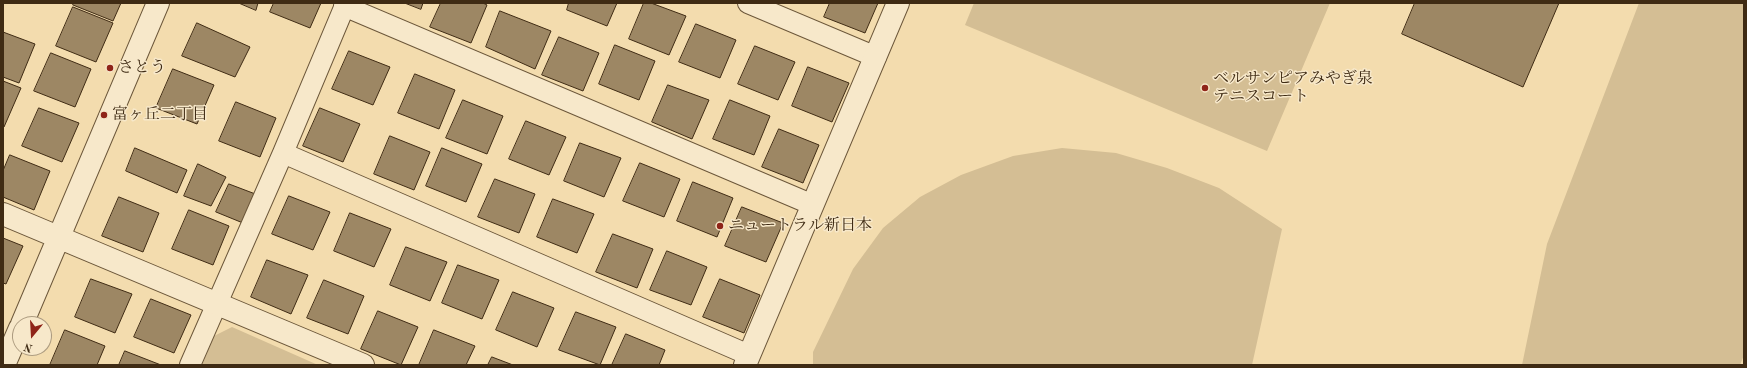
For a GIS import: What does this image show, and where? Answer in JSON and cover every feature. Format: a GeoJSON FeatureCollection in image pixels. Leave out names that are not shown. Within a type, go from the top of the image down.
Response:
{"type":"FeatureCollection","features":[{"type":"Feature","properties":{"kind":"street"},"geometry":{"type":"LineString","coordinates":[[25,316],[158,3]]}},
{"type":"Feature","properties":{"kind":"street"},"geometry":{"type":"LineString","coordinates":[[748,3],[876,57]]}},
{"type":"Feature","properties":{"kind":"street"},"geometry":{"type":"LineString","coordinates":[[283,153],[747,360],[898,3]]}},
{"type":"Feature","properties":{"kind":"street"},"geometry":{"type":"LineString","coordinates":[[190,365],[283,153],[345,5],[813,205]]}},
{"type":"Feature","properties":{"kind":"street"},"geometry":{"type":"LineString","coordinates":[[3,214],[363,365]]}},
{"type":"Feature","properties":{"kind":"street"},"geometry":{"type":"LineString","coordinates":[[4,365],[12,346]]}},
{"type":"Feature","properties":{"kind":"shaded area","name":"ベルサンピアみやぎ泉 テニスコート"},"geometry":{"type":"Polygon","coordinates":[[[974,3],[1330,3],[1267,151],[965,25],[974,3]]]}},
{"type":"Feature","properties":{"kind":"shaded area"},"geometry":{"type":"Polygon","coordinates":[[[1639,3],[1744,3],[1744,355],[1740,365],[1522,365],[1547,244],[1639,3]]]}},
{"type":"Feature","properties":{"kind":"shaded area"},"geometry":{"type":"Polygon","coordinates":[[[1062,148],[1116,153],[1167,168],[1219,188],[1282,229],[1252,365],[813,365],[813,352],[853,269],[883,228],[920,197],[961,175],[1013,156],[1062,148]]]}},
{"type":"Feature","properties":{"kind":"shaded area"},"geometry":{"type":"Polygon","coordinates":[[[232,327],[318,365],[202,365],[214,336],[232,327]]]}},
{"type":"Feature","properties":{"kind":"building"},"geometry":{"type":"Polygon","coordinates":[[[74,3],[121,3],[113,21],[73,5],[74,3]]]}},
{"type":"Feature","properties":{"kind":"building"},"geometry":{"type":"Polygon","coordinates":[[[239,3],[258,3],[256,10],[239,3]]]}},
{"type":"Feature","properties":{"kind":"building"},"geometry":{"type":"Polygon","coordinates":[[[274,3],[321,3],[310,28],[270,12],[274,3]]]}},
{"type":"Feature","properties":{"kind":"building"},"geometry":{"type":"Polygon","coordinates":[[[405,3],[423,3],[421,9],[405,3]]]}},
{"type":"Feature","properties":{"kind":"building"},"geometry":{"type":"Polygon","coordinates":[[[441,3],[483,3],[487,5],[471,43],[430,27],[441,3]]]}},
{"type":"Feature","properties":{"kind":"building"},"geometry":{"type":"Polygon","coordinates":[[[569,3],[617,3],[607,26],[567,10],[569,3]]]}},
{"type":"Feature","properties":{"kind":"building"},"geometry":{"type":"Polygon","coordinates":[[[644,3],[651,3],[686,16],[669,55],[629,39],[644,3]]]}},
{"type":"Feature","properties":{"kind":"building"},"geometry":{"type":"Polygon","coordinates":[[[830,3],[878,3],[865,33],[824,17],[830,3]]]}},
{"type":"Feature","properties":{"kind":"building"},"geometry":{"type":"Polygon","coordinates":[[[1415,3],[1559,3],[1523,87],[1402,34],[1415,3]]]}},
{"type":"Feature","properties":{"kind":"building"},"geometry":{"type":"Polygon","coordinates":[[[73,7],[113,23],[96,62],[56,46],[73,7]]]}},
{"type":"Feature","properties":{"kind":"building"},"geometry":{"type":"Polygon","coordinates":[[[500,11],[551,31],[535,69],[486,47],[500,11]]]}},
{"type":"Feature","properties":{"kind":"building"},"geometry":{"type":"Polygon","coordinates":[[[197,23],[250,47],[235,77],[182,56],[197,23]]]}},
{"type":"Feature","properties":{"kind":"building"},"geometry":{"type":"Polygon","coordinates":[[[696,24],[736,40],[720,78],[679,62],[696,24]]]}},
{"type":"Feature","properties":{"kind":"building"},"geometry":{"type":"Polygon","coordinates":[[[3,32],[35,44],[19,83],[3,77],[3,32]]]}},
{"type":"Feature","properties":{"kind":"building"},"geometry":{"type":"Polygon","coordinates":[[[559,37],[599,53],[583,91],[542,75],[559,37]]]}},
{"type":"Feature","properties":{"kind":"building"},"geometry":{"type":"Polygon","coordinates":[[[615,45],[655,61],[639,100],[599,84],[615,45]]]}},
{"type":"Feature","properties":{"kind":"building"},"geometry":{"type":"Polygon","coordinates":[[[755,46],[795,62],[778,100],[738,84],[755,46]]]}},
{"type":"Feature","properties":{"kind":"building"},"geometry":{"type":"Polygon","coordinates":[[[349,51],[390,67],[373,105],[332,89],[349,51]]]}},
{"type":"Feature","properties":{"kind":"building"},"geometry":{"type":"Polygon","coordinates":[[[51,53],[91,69],[75,107],[34,91],[51,53]]]}},
{"type":"Feature","properties":{"kind":"building"},"geometry":{"type":"Polygon","coordinates":[[[808,67],[849,83],[832,122],[792,106],[808,67]]]}},
{"type":"Feature","properties":{"kind":"building"},"geometry":{"type":"Polygon","coordinates":[[[173,69],[214,85],[197,124],[156,108],[173,69]]]}},
{"type":"Feature","properties":{"kind":"building"},"geometry":{"type":"Polygon","coordinates":[[[415,74],[455,90],[439,129],[398,113],[415,74]]]}},
{"type":"Feature","properties":{"kind":"building"},"geometry":{"type":"Polygon","coordinates":[[[3,81],[21,88],[4,127],[3,126],[3,81]]]}},
{"type":"Feature","properties":{"kind":"building"},"geometry":{"type":"Polygon","coordinates":[[[668,85],[709,100],[692,139],[652,122],[668,85]]]}},
{"type":"Feature","properties":{"kind":"building"},"geometry":{"type":"Polygon","coordinates":[[[463,100],[503,116],[487,154],[446,138],[463,100]]]}},
{"type":"Feature","properties":{"kind":"building"},"geometry":{"type":"Polygon","coordinates":[[[730,100],[770,116],[754,155],[713,139],[730,100]]]}},
{"type":"Feature","properties":{"kind":"building"},"geometry":{"type":"Polygon","coordinates":[[[236,102],[276,118],[260,157],[219,141],[236,102]]]}},
{"type":"Feature","properties":{"kind":"building"},"geometry":{"type":"Polygon","coordinates":[[[39,108],[79,123],[62,162],[22,146],[39,108]]]}},
{"type":"Feature","properties":{"kind":"building"},"geometry":{"type":"Polygon","coordinates":[[[320,108],[360,124],[343,162],[303,146],[320,108]]]}},
{"type":"Feature","properties":{"kind":"building"},"geometry":{"type":"Polygon","coordinates":[[[526,121],[566,137],[549,175],[509,159],[526,121]]]}},
{"type":"Feature","properties":{"kind":"building"},"geometry":{"type":"Polygon","coordinates":[[[779,129],[819,145],[803,183],[762,167],[779,129]]]}},
{"type":"Feature","properties":{"kind":"building"},"geometry":{"type":"Polygon","coordinates":[[[390,136],[430,152],[414,190],[374,174],[390,136]]]}},
{"type":"Feature","properties":{"kind":"building"},"geometry":{"type":"Polygon","coordinates":[[[580,143],[621,158],[604,197],[564,181],[580,143]]]}},
{"type":"Feature","properties":{"kind":"building"},"geometry":{"type":"Polygon","coordinates":[[[135,148],[187,170],[177,193],[126,171],[135,148]]]}},
{"type":"Feature","properties":{"kind":"building"},"geometry":{"type":"Polygon","coordinates":[[[442,148],[482,164],[466,202],[426,186],[442,148]]]}},
{"type":"Feature","properties":{"kind":"building"},"geometry":{"type":"Polygon","coordinates":[[[10,155],[50,171],[34,210],[3,197],[3,171],[10,155]]]}},
{"type":"Feature","properties":{"kind":"building"},"geometry":{"type":"Polygon","coordinates":[[[640,163],[680,179],[664,217],[623,201],[640,163]]]}},
{"type":"Feature","properties":{"kind":"building"},"geometry":{"type":"Polygon","coordinates":[[[198,164],[226,177],[211,206],[184,196],[198,164]]]}},
{"type":"Feature","properties":{"kind":"building"},"geometry":{"type":"Polygon","coordinates":[[[495,179],[535,194],[519,233],[478,217],[495,179]]]}},
{"type":"Feature","properties":{"kind":"building"},"geometry":{"type":"Polygon","coordinates":[[[693,182],[733,198],[717,237],[677,221],[693,182]]]}},
{"type":"Feature","properties":{"kind":"building"},"geometry":{"type":"Polygon","coordinates":[[[229,184],[258,195],[243,223],[216,212],[229,184]]]}},
{"type":"Feature","properties":{"kind":"building"},"geometry":{"type":"Polygon","coordinates":[[[289,196],[330,212],[313,250],[272,234],[289,196]]]}},
{"type":"Feature","properties":{"kind":"building"},"geometry":{"type":"Polygon","coordinates":[[[119,197],[159,213],[143,252],[102,236],[119,197]]]}},
{"type":"Feature","properties":{"kind":"building"},"geometry":{"type":"Polygon","coordinates":[[[553,199],[594,214],[577,253],[537,237],[553,199]]]}},
{"type":"Feature","properties":{"kind":"building"},"geometry":{"type":"Polygon","coordinates":[[[742,207],[783,223],[766,262],[725,246],[742,207]]]}},
{"type":"Feature","properties":{"kind":"building"},"geometry":{"type":"Polygon","coordinates":[[[189,210],[229,226],[213,265],[172,249],[189,210]]]}},
{"type":"Feature","properties":{"kind":"building"},"geometry":{"type":"Polygon","coordinates":[[[350,213],[391,229],[374,267],[334,251],[350,213]]]}},
{"type":"Feature","properties":{"kind":"building"},"geometry":{"type":"Polygon","coordinates":[[[613,234],[653,249],[637,288],[596,272],[613,234]]]}},
{"type":"Feature","properties":{"kind":"building"},"geometry":{"type":"Polygon","coordinates":[[[3,238],[23,246],[6,284],[3,283],[3,238]]]}},
{"type":"Feature","properties":{"kind":"building"},"geometry":{"type":"Polygon","coordinates":[[[406,247],[447,262],[430,301],[390,285],[406,247]]]}},
{"type":"Feature","properties":{"kind":"building"},"geometry":{"type":"Polygon","coordinates":[[[667,251],[707,267],[691,305],[650,290],[667,251]]]}},
{"type":"Feature","properties":{"kind":"building"},"geometry":{"type":"Polygon","coordinates":[[[267,260],[308,275],[291,314],[251,297],[267,260]]]}},
{"type":"Feature","properties":{"kind":"building"},"geometry":{"type":"Polygon","coordinates":[[[458,265],[499,280],[482,319],[442,303],[458,265]]]}},
{"type":"Feature","properties":{"kind":"building"},"geometry":{"type":"Polygon","coordinates":[[[91,279],[132,294],[115,333],[75,317],[91,279]]]}},
{"type":"Feature","properties":{"kind":"building"},"geometry":{"type":"Polygon","coordinates":[[[720,279],[760,295],[744,333],[703,317],[720,279]]]}},
{"type":"Feature","properties":{"kind":"building"},"geometry":{"type":"Polygon","coordinates":[[[324,280],[364,296],[348,334],[307,318],[324,280]]]}},
{"type":"Feature","properties":{"kind":"building"},"geometry":{"type":"Polygon","coordinates":[[[513,292],[554,308],[537,347],[496,330],[513,292]]]}},
{"type":"Feature","properties":{"kind":"building"},"geometry":{"type":"Polygon","coordinates":[[[151,299],[191,315],[174,353],[134,337],[151,299]]]}},
{"type":"Feature","properties":{"kind":"building"},"geometry":{"type":"Polygon","coordinates":[[[378,311],[418,327],[401,365],[361,349],[378,311]]]}},
{"type":"Feature","properties":{"kind":"building"},"geometry":{"type":"Polygon","coordinates":[[[576,312],[616,327],[600,365],[559,350],[576,312]]]}},
{"type":"Feature","properties":{"kind":"building"},"geometry":{"type":"Polygon","coordinates":[[[65,330],[105,346],[97,365],[50,365],[65,330]]]}},
{"type":"Feature","properties":{"kind":"building"},"geometry":{"type":"Polygon","coordinates":[[[434,330],[475,346],[466,365],[419,365],[434,330]]]}},
{"type":"Feature","properties":{"kind":"building"},"geometry":{"type":"Polygon","coordinates":[[[626,334],[665,350],[659,365],[612,365],[626,334]]]}},
{"type":"Feature","properties":{"kind":"building"},"geometry":{"type":"Polygon","coordinates":[[[125,351],[161,365],[119,365],[125,351]]]}},
{"type":"Feature","properties":{"kind":"building"},"geometry":{"type":"Polygon","coordinates":[[[492,357],[513,365],[488,365],[492,357]]]}},
{"type":"Feature","properties":{"kind":"place","name":"さとう"},"geometry":{"type":"Point","coordinates":[110,68]}},
{"type":"Feature","properties":{"kind":"place","name":"ベルサンピアみやぎ泉 テニスコート"},"geometry":{"type":"Point","coordinates":[1205,88]}},
{"type":"Feature","properties":{"kind":"place","name":"富ヶ丘二丁目"},"geometry":{"type":"Point","coordinates":[104,115]}},
{"type":"Feature","properties":{"kind":"place","name":"ニュートラル新日本"},"geometry":{"type":"Point","coordinates":[720,226]}}]}
